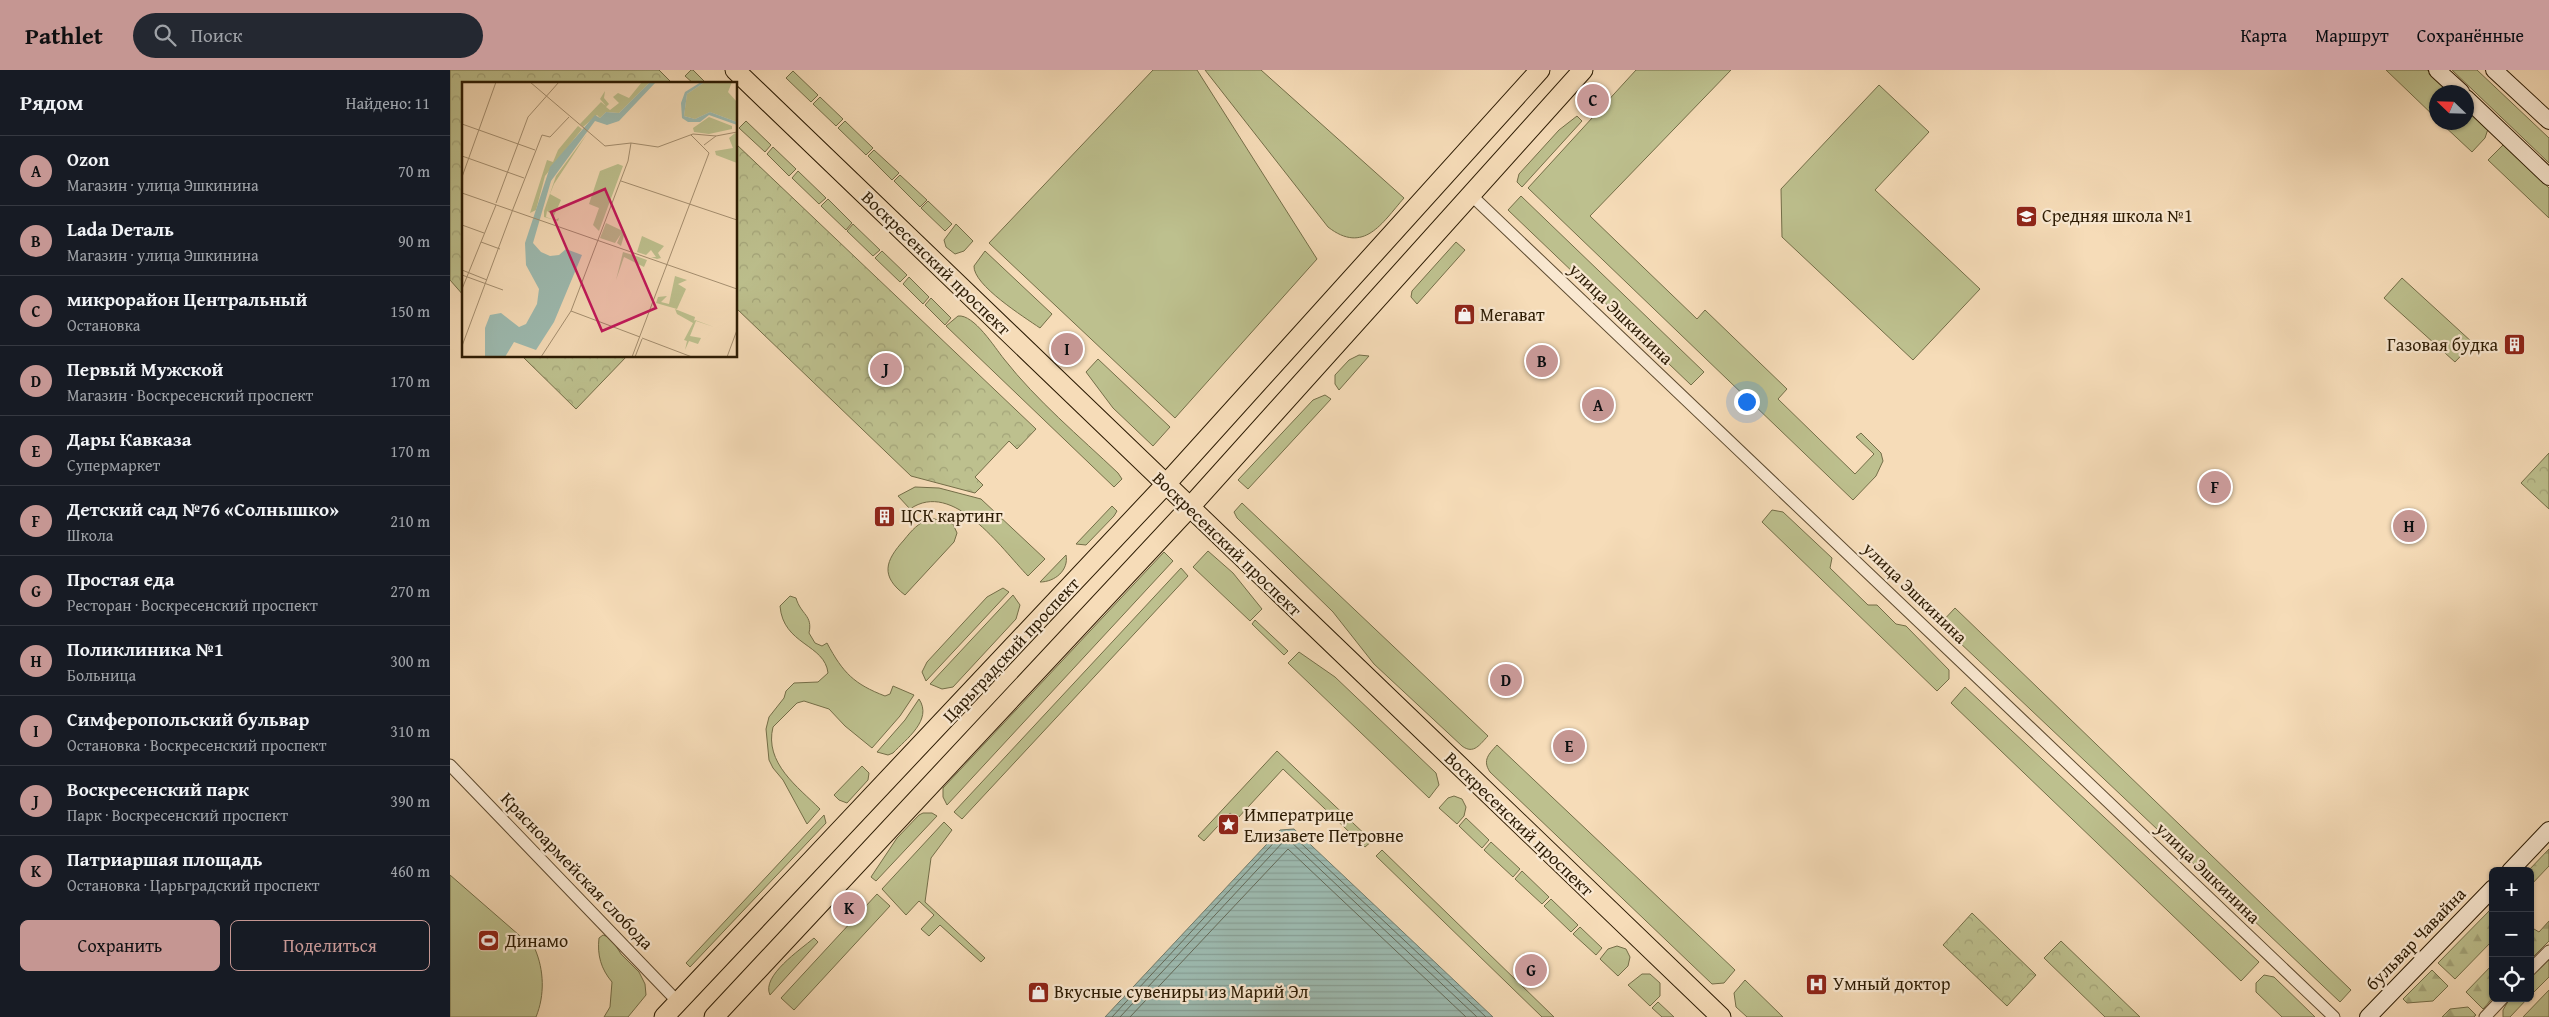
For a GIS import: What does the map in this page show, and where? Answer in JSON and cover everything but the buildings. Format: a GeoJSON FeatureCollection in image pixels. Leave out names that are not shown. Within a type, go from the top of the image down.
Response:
{"type":"FeatureCollection","features":[{"type":"Feature","properties":{"kind":"main road","name":"Воскресенский проспект"},"geometry":{"type":"LineString","coordinates":[[734,70],[1721,1017]]}},
{"type":"Feature","properties":{"kind":"main road","name":"Царьградский проспект"},"geometry":{"type":"LineString","coordinates":[[664,1017],[1166,484],[1354,279],[1540,70]]}},
{"type":"Feature","properties":{"kind":"main road","name":"Царьградский проспект"},"geometry":{"type":"LineString","coordinates":[[714,1017],[1190,507],[1583,70]]}},
{"type":"Feature","properties":{"kind":"street"},"geometry":{"type":"LineString","coordinates":[[2437,70],[2453,85]]}},
{"type":"Feature","properties":{"kind":"street"},"geometry":{"type":"LineString","coordinates":[[2494,70],[2549,121]]}},
{"type":"Feature","properties":{"kind":"street"},"geometry":{"type":"LineString","coordinates":[[2474,106],[2549,176]]}},
{"type":"Feature","properties":{"kind":"street","name":"улица Эшкинина"},"geometry":{"type":"LineString","coordinates":[[1471,195],[2334,1017]]}},
{"type":"Feature","properties":{"kind":"street","name":"Красноармейская слобода"},"geometry":{"type":"LineString","coordinates":[[450,764],[678,1002]]}},
{"type":"Feature","properties":{"kind":"street"},"geometry":{"type":"LineString","coordinates":[[2514,867],[2549,830]]}},
{"type":"Feature","properties":{"kind":"street","name":"бульвар Чавайна"},"geometry":{"type":"LineString","coordinates":[[2368,1017],[2489,892]]}},
{"type":"Feature","properties":{"kind":"street"},"geometry":{"type":"LineString","coordinates":[[2534,966],[2549,951]]}},
{"type":"Feature","properties":{"kind":"street"},"geometry":{"type":"LineString","coordinates":[[2486,1016],[2499,1002]]}},
{"type":"Feature","properties":{"kind":"green space"},"geometry":{"type":"Polygon","coordinates":[[[450,70],[659,70],[671,82],[462,82],[462,294],[450,280],[450,70]]]}},
{"type":"Feature","properties":{"kind":"green space"},"geometry":{"type":"Polygon","coordinates":[[[693,70],[705,82],[692,82],[685,76],[693,70]]]}},
{"type":"Feature","properties":{"kind":"green space"},"geometry":{"type":"Polygon","coordinates":[[[1153,70],[1197,70],[1317,259],[1175,418],[989,243],[1153,70]]]}},
{"type":"Feature","properties":{"kind":"green space"},"geometry":{"type":"Polygon","coordinates":[[[1205,70],[1261,70],[1404,198],[1380,226],[1362,237],[1352,238],[1341,235],[1328,227],[1205,70]]]}},
{"type":"Feature","properties":{"kind":"green space"},"geometry":{"type":"Polygon","coordinates":[[[1636,70],[1731,70],[1590,216],[1697,319],[1705,310],[1787,389],[1778,399],[1855,474],[1874,454],[1856,437],[1861,433],[1881,453],[1883,461],[1876,476],[1853,500],[1528,188],[1636,70]]]}},
{"type":"Feature","properties":{"kind":"green space"},"geometry":{"type":"Polygon","coordinates":[[[2386,70],[2427,70],[2443,85],[2429,85],[2429,111],[2386,70]]]}},
{"type":"Feature","properties":{"kind":"green space"},"geometry":{"type":"Polygon","coordinates":[[[2452,70],[2477,70],[2549,138],[2549,163],[2474,91],[2474,85],[2468,85],[2452,70]]]}},
{"type":"Feature","properties":{"kind":"green space"},"geometry":{"type":"Polygon","coordinates":[[[793,71],[818,95],[811,102],[786,78],[793,71]]]}},
{"type":"Feature","properties":{"kind":"green space"},"geometry":{"type":"Polygon","coordinates":[[[1879,85],[1929,132],[1875,190],[1980,289],[1913,360],[1782,237],[1781,189],[1879,85]]]}},
{"type":"Feature","properties":{"kind":"green space"},"geometry":{"type":"Polygon","coordinates":[[[820,97],[843,119],[836,126],[813,104],[820,97]]]}},
{"type":"Feature","properties":{"kind":"green space"},"geometry":{"type":"Polygon","coordinates":[[[2474,115],[2488,129],[2485,138],[2472,152],[2448,130],[2474,130],[2474,115]]]}},
{"type":"Feature","properties":{"kind":"green space"},"geometry":{"type":"Polygon","coordinates":[[[1577,116],[1582,121],[1522,187],[1517,182],[1519,174],[1559,130],[1577,116]]]}},
{"type":"Feature","properties":{"kind":"green space"},"geometry":{"type":"Polygon","coordinates":[[[746,121],[771,145],[765,152],[739,128],[746,121]]]}},
{"type":"Feature","properties":{"kind":"green space"},"geometry":{"type":"Polygon","coordinates":[[[845,121],[873,148],[866,155],[838,128],[845,121]]]}},
{"type":"Feature","properties":{"kind":"green space"},"geometry":{"type":"Polygon","coordinates":[[[2504,144],[2549,188],[2549,218],[2488,160],[2504,144]]]}},
{"type":"Feature","properties":{"kind":"green space"},"geometry":{"type":"Polygon","coordinates":[[[738,146],[1036,429],[1017,449],[1009,441],[975,477],[983,485],[975,493],[911,476],[738,310],[738,146]]]}},
{"type":"Feature","properties":{"kind":"green space"},"geometry":{"type":"Polygon","coordinates":[[[773,147],[796,169],[789,176],[767,154],[773,147]]]}},
{"type":"Feature","properties":{"kind":"green space"},"geometry":{"type":"Polygon","coordinates":[[[874,150],[899,173],[892,180],[868,156],[874,150]]]}},
{"type":"Feature","properties":{"kind":"green space"},"geometry":{"type":"Polygon","coordinates":[[[798,171],[826,198],[819,204],[792,178],[798,171]]]}},
{"type":"Feature","properties":{"kind":"green space"},"geometry":{"type":"Polygon","coordinates":[[[900,175],[927,200],[920,207],[894,181],[900,175]]]}},
{"type":"Feature","properties":{"kind":"green space"},"geometry":{"type":"Polygon","coordinates":[[[1521,196],[1704,372],[1691,385],[1508,210],[1521,196]]]}},
{"type":"Feature","properties":{"kind":"green space"},"geometry":{"type":"Polygon","coordinates":[[[828,199],[852,223],[846,230],[821,206],[828,199]]]}},
{"type":"Feature","properties":{"kind":"green space"},"geometry":{"type":"Polygon","coordinates":[[[928,201],[952,224],[945,231],[921,208],[928,201]]]}},
{"type":"Feature","properties":{"kind":"green space"},"geometry":{"type":"Polygon","coordinates":[[[853,224],[880,250],[873,256],[847,231],[853,224]]]}},
{"type":"Feature","properties":{"kind":"green space"},"geometry":{"type":"Polygon","coordinates":[[[956,224],[973,241],[964,251],[955,254],[946,247],[944,240],[956,224]]]}},
{"type":"Feature","properties":{"kind":"green space"},"geometry":{"type":"Polygon","coordinates":[[[1456,242],[1465,250],[1417,304],[1411,297],[1412,291],[1456,242]]]}},
{"type":"Feature","properties":{"kind":"green space"},"geometry":{"type":"Polygon","coordinates":[[[882,251],[907,275],[900,282],[875,258],[882,251]]]}},
{"type":"Feature","properties":{"kind":"green space"},"geometry":{"type":"Polygon","coordinates":[[[985,251],[1052,314],[1040,328],[990,291],[976,274],[974,266],[985,251]]]}},
{"type":"Feature","properties":{"kind":"green space"},"geometry":{"type":"Polygon","coordinates":[[[909,277],[929,297],[923,304],[903,284],[909,277]]]}},
{"type":"Feature","properties":{"kind":"green space"},"geometry":{"type":"Polygon","coordinates":[[[2402,278],[2473,343],[2455,362],[2384,298],[2402,278]]]}},
{"type":"Feature","properties":{"kind":"green space"},"geometry":{"type":"Polygon","coordinates":[[[931,298],[951,318],[945,325],[925,305],[931,298]]]}},
{"type":"Feature","properties":{"kind":"green space"},"geometry":{"type":"Polygon","coordinates":[[[958,316],[971,320],[1030,389],[1118,473],[1122,479],[1114,487],[946,326],[958,316]]]}},
{"type":"Feature","properties":{"kind":"green space"},"geometry":{"type":"Polygon","coordinates":[[[1359,355],[1369,356],[1339,390],[1335,384],[1335,375],[1349,360],[1359,355]]]}},
{"type":"Feature","properties":{"kind":"green space"},"geometry":{"type":"Polygon","coordinates":[[[524,358],[625,358],[576,409],[524,358]]]}},
{"type":"Feature","properties":{"kind":"green space"},"geometry":{"type":"Polygon","coordinates":[[[1098,359],[1170,427],[1153,446],[1113,408],[1086,372],[1098,359]]]}},
{"type":"Feature","properties":{"kind":"green space"},"geometry":{"type":"Polygon","coordinates":[[[1325,395],[1331,399],[1248,489],[1238,480],[1313,400],[1325,395]]]}},
{"type":"Feature","properties":{"kind":"green space"},"geometry":{"type":"Polygon","coordinates":[[[2549,453],[2549,509],[2521,483],[2549,453]]]}},
{"type":"Feature","properties":{"kind":"green space"},"geometry":{"type":"Polygon","coordinates":[[[915,487],[939,488],[981,499],[1045,559],[1028,576],[990,535],[959,510],[943,503],[926,502],[910,509],[898,496],[915,487]]]}},
{"type":"Feature","properties":{"kind":"green space"},"geometry":{"type":"Polygon","coordinates":[[[1242,503],[1488,736],[1473,749],[1462,746],[1374,664],[1333,612],[1237,518],[1234,512],[1242,503]]]}},
{"type":"Feature","properties":{"kind":"green space"},"geometry":{"type":"Polygon","coordinates":[[[1112,506],[1117,511],[1114,516],[1086,545],[1076,544],[1112,506]]]}},
{"type":"Feature","properties":{"kind":"green space"},"geometry":{"type":"Polygon","coordinates":[[[1772,510],[1783,512],[1832,558],[1830,568],[1868,605],[1877,605],[1896,624],[1906,626],[1949,670],[1949,679],[1937,691],[1762,522],[1772,510]]]}},
{"type":"Feature","properties":{"kind":"green space"},"geometry":{"type":"Polygon","coordinates":[[[931,518],[953,524],[957,533],[954,542],[905,595],[897,588],[889,575],[889,562],[913,530],[922,522],[931,518]]]}},
{"type":"Feature","properties":{"kind":"green space"},"geometry":{"type":"Polygon","coordinates":[[[1208,551],[1233,573],[1262,609],[1250,621],[1193,567],[1208,551]]]}},
{"type":"Feature","properties":{"kind":"green space"},"geometry":{"type":"Polygon","coordinates":[[[1164,552],[1173,561],[947,805],[943,797],[943,788],[1164,552]]]}},
{"type":"Feature","properties":{"kind":"green space"},"geometry":{"type":"Polygon","coordinates":[[[1066,555],[1065,566],[1060,574],[1051,580],[1040,582],[1066,555]]]}},
{"type":"Feature","properties":{"kind":"green space"},"geometry":{"type":"Polygon","coordinates":[[[1181,568],[1188,576],[962,819],[954,812],[1181,568]]]}},
{"type":"Feature","properties":{"kind":"green space"},"geometry":{"type":"Polygon","coordinates":[[[1003,588],[1009,592],[926,681],[922,672],[927,662],[987,597],[1003,588]]]}},
{"type":"Feature","properties":{"kind":"green space"},"geometry":{"type":"Polygon","coordinates":[[[1013,595],[1020,605],[1016,619],[953,687],[942,689],[930,684],[1013,595]]]}},
{"type":"Feature","properties":{"kind":"green space"},"geometry":{"type":"Polygon","coordinates":[[[790,596],[796,598],[808,618],[809,633],[815,643],[822,646],[827,643],[844,670],[857,682],[885,696],[890,694],[893,686],[914,695],[900,716],[872,748],[845,726],[829,709],[804,701],[797,703],[773,727],[773,752],[778,763],[793,783],[820,809],[807,824],[783,780],[769,760],[766,729],[769,717],[784,698],[786,691],[794,683],[818,682],[828,673],[825,663],[820,656],[788,629],[783,619],[780,606],[790,596]]]}},
{"type":"Feature","properties":{"kind":"green space"},"geometry":{"type":"Polygon","coordinates":[[[1955,608],[2351,990],[2340,1002],[1940,624],[1955,608]]]}},
{"type":"Feature","properties":{"kind":"green space"},"geometry":{"type":"Polygon","coordinates":[[[1255,620],[1288,651],[1284,655],[1252,624],[1255,620]]]}},
{"type":"Feature","properties":{"kind":"green space"},"geometry":{"type":"Polygon","coordinates":[[[1299,652],[1335,677],[1436,773],[1439,785],[1429,798],[1288,663],[1299,652]]]}},
{"type":"Feature","properties":{"kind":"green space"},"geometry":{"type":"Polygon","coordinates":[[[1965,687],[2259,962],[2241,981],[1951,703],[1965,687]]]}},
{"type":"Feature","properties":{"kind":"green space"},"geometry":{"type":"Polygon","coordinates":[[[919,699],[923,714],[916,729],[893,753],[888,755],[877,752],[905,720],[919,699]]]}},
{"type":"Feature","properties":{"kind":"green space"},"geometry":{"type":"Polygon","coordinates":[[[1497,745],[1735,970],[1724,983],[1712,984],[1490,772],[1487,761],[1489,754],[1497,745]]]}},
{"type":"Feature","properties":{"kind":"green space"},"geometry":{"type":"Polygon","coordinates":[[[1277,751],[1372,841],[1365,847],[1283,769],[1237,819],[1230,813],[1204,841],[1198,836],[1277,751]]]}},
{"type":"Feature","properties":{"kind":"green space"},"geometry":{"type":"Polygon","coordinates":[[[862,766],[869,773],[868,780],[847,803],[839,800],[834,795],[862,766]]]}},
{"type":"Feature","properties":{"kind":"green space"},"geometry":{"type":"Polygon","coordinates":[[[1454,796],[1462,799],[1466,807],[1464,816],[1457,824],[1439,808],[1448,798],[1454,796]]]}},
{"type":"Feature","properties":{"kind":"green space"},"geometry":{"type":"Polygon","coordinates":[[[923,813],[932,813],[937,816],[876,881],[871,877],[897,838],[923,813]]]}},
{"type":"Feature","properties":{"kind":"green space"},"geometry":{"type":"Polygon","coordinates":[[[824,815],[826,823],[690,967],[686,963],[824,815]]]}},
{"type":"Feature","properties":{"kind":"green space"},"geometry":{"type":"Polygon","coordinates":[[[1466,818],[1489,840],[1482,848],[1459,826],[1466,818]]]}},
{"type":"Feature","properties":{"kind":"green space"},"geometry":{"type":"Polygon","coordinates":[[[944,822],[952,830],[931,858],[925,902],[985,958],[981,962],[940,925],[929,936],[921,929],[934,915],[919,901],[906,915],[882,889],[944,822]]]}},
{"type":"Feature","properties":{"kind":"green space"},"geometry":{"type":"Polygon","coordinates":[[[1491,842],[1520,869],[1513,877],[1484,850],[1491,842]]]}},
{"type":"Feature","properties":{"kind":"green space"},"geometry":{"type":"Polygon","coordinates":[[[2549,849],[2549,866],[2534,882],[2534,867],[2532,867],[2549,849]]]}},
{"type":"Feature","properties":{"kind":"green space"},"geometry":{"type":"Polygon","coordinates":[[[1382,850],[1554,1017],[1542,1017],[1376,856],[1382,850]]]}},
{"type":"Feature","properties":{"kind":"green space"},"geometry":{"type":"Polygon","coordinates":[[[1522,871],[1549,897],[1542,904],[1515,879],[1522,871]]]}},
{"type":"Feature","properties":{"kind":"green space","name":"Динамо"},"geometry":{"type":"Polygon","coordinates":[[[450,875],[535,949],[542,974],[541,1000],[536,1017],[450,1017],[450,875]]]}},
{"type":"Feature","properties":{"kind":"green space"},"geometry":{"type":"Polygon","coordinates":[[[877,894],[890,906],[794,1010],[781,998],[877,894]]]}},
{"type":"Feature","properties":{"kind":"green space"},"geometry":{"type":"Polygon","coordinates":[[[1551,899],[1578,925],[1571,932],[1544,906],[1551,899]]]}},
{"type":"Feature","properties":{"kind":"green space"},"geometry":{"type":"Polygon","coordinates":[[[2489,911],[2489,944],[2455,979],[2438,963],[2489,911]]]}},
{"type":"Feature","properties":{"kind":"green space"},"geometry":{"type":"Polygon","coordinates":[[[1972,913],[2036,975],[2007,1006],[1943,945],[1972,913]]]}},
{"type":"Feature","properties":{"kind":"green space"},"geometry":{"type":"Polygon","coordinates":[[[2549,921],[2549,941],[2534,956],[2534,929],[2539,932],[2549,921]]]}},
{"type":"Feature","properties":{"kind":"green space"},"geometry":{"type":"Polygon","coordinates":[[[1580,927],[1602,948],[1596,955],[1573,934],[1580,927]]]}},
{"type":"Feature","properties":{"kind":"green space"},"geometry":{"type":"Polygon","coordinates":[[[603,935],[611,938],[621,954],[639,972],[645,984],[646,995],[628,1017],[604,1017],[610,1007],[612,982],[605,972],[599,956],[599,938],[603,935]]]}},
{"type":"Feature","properties":{"kind":"green space"},"geometry":{"type":"Polygon","coordinates":[[[814,938],[818,942],[770,995],[771,980],[776,972],[814,938]]]}},
{"type":"Feature","properties":{"kind":"green space"},"geometry":{"type":"Polygon","coordinates":[[[2061,941],[2140,1017],[2105,1017],[2044,958],[2061,941]]]}},
{"type":"Feature","properties":{"kind":"green space"},"geometry":{"type":"Polygon","coordinates":[[[1617,946],[1626,949],[1630,957],[1628,966],[1618,976],[1600,959],[1608,949],[1617,946]]]}},
{"type":"Feature","properties":{"kind":"green space"},"geometry":{"type":"Polygon","coordinates":[[[2549,958],[2549,977],[2534,992],[2534,974],[2549,958]]]}},
{"type":"Feature","properties":{"kind":"green space"},"geometry":{"type":"Polygon","coordinates":[[[2489,968],[2489,1002],[2483,1009],[2466,992],[2489,968]]]}},
{"type":"Feature","properties":{"kind":"green space"},"geometry":{"type":"Polygon","coordinates":[[[2432,970],[2448,986],[2433,1001],[2407,1003],[2403,999],[2432,970]]]}},
{"type":"Feature","properties":{"kind":"green space"},"geometry":{"type":"Polygon","coordinates":[[[1642,974],[1650,974],[1660,983],[1660,996],[1650,1006],[1628,985],[1642,974]]]}},
{"type":"Feature","properties":{"kind":"green space"},"geometry":{"type":"Polygon","coordinates":[[[2264,975],[2274,977],[2315,1017],[2282,1017],[2256,992],[2256,983],[2264,975]]]}},
{"type":"Feature","properties":{"kind":"green space"},"geometry":{"type":"Polygon","coordinates":[[[1745,980],[1783,1017],[1747,1017],[1736,1007],[1734,993],[1745,980]]]}},
{"type":"Feature","properties":{"kind":"green space"},"geometry":{"type":"Polygon","coordinates":[[[2549,990],[2549,1017],[2523,1017],[2549,990]]]}},
{"type":"Feature","properties":{"kind":"green space"},"geometry":{"type":"Polygon","coordinates":[[[1658,1002],[1674,1017],[1662,1017],[1652,1008],[1658,1002]]]}},
{"type":"Feature","properties":{"kind":"green space"},"geometry":{"type":"Polygon","coordinates":[[[2508,1002],[2524,1002],[2510,1017],[2503,1017],[2503,1010],[2508,1002]]]}},
{"type":"Feature","properties":{"kind":"green space"},"geometry":{"type":"Polygon","coordinates":[[[2468,1007],[2476,1015],[2474,1017],[2442,1017],[2450,1009],[2468,1007]]]}},
{"type":"Feature","properties":{"kind":"water"},"geometry":{"type":"Polygon","coordinates":[[[1294,829],[1493,1017],[1105,1017],[1280,830],[1294,829]]]}},
{"type":"Feature","properties":{"kind":"place","name":"микрорайон Центральный"},"geometry":{"type":"Point","coordinates":[1593,100]}},
{"type":"Feature","properties":{"kind":"place","name":"Средняя школа №1"},"geometry":{"type":"Point","coordinates":[2026,216]}},
{"type":"Feature","properties":{"kind":"place","name":"Мегават"},"geometry":{"type":"Point","coordinates":[1464,315]}},
{"type":"Feature","properties":{"kind":"place","name":"Газовая будка"},"geometry":{"type":"Point","coordinates":[2514,345]}},
{"type":"Feature","properties":{"kind":"place","name":"Симферопольский бульвар"},"geometry":{"type":"Point","coordinates":[1067,349]}},
{"type":"Feature","properties":{"kind":"place","name":"Lada Dеталь"},"geometry":{"type":"Point","coordinates":[1542,361]}},
{"type":"Feature","properties":{"kind":"place","name":"Воскресенский парк"},"geometry":{"type":"Point","coordinates":[886,369]}},
{"type":"Feature","properties":{"kind":"place","name":"Ozon"},"geometry":{"type":"Point","coordinates":[1598,405]}},
{"type":"Feature","properties":{"kind":"place","name":"Детский сад №76 «Солнышко»"},"geometry":{"type":"Point","coordinates":[2215,487]}},
{"type":"Feature","properties":{"kind":"place","name":"ЦСК картинг"},"geometry":{"type":"Point","coordinates":[885,516]}},
{"type":"Feature","properties":{"kind":"place","name":"Поликлиника №1"},"geometry":{"type":"Point","coordinates":[2409,526]}},
{"type":"Feature","properties":{"kind":"place","name":"Первый Мужской"},"geometry":{"type":"Point","coordinates":[1506,680]}},
{"type":"Feature","properties":{"kind":"place","name":"Дары Кавказа"},"geometry":{"type":"Point","coordinates":[1569,746]}},
{"type":"Feature","properties":{"kind":"place","name":"Императрице Елизавете Петровне"},"geometry":{"type":"Point","coordinates":[1228,825]}},
{"type":"Feature","properties":{"kind":"place","name":"Патриаршая площадь"},"geometry":{"type":"Point","coordinates":[849,908]}},
{"type":"Feature","properties":{"kind":"place","name":"Динамо"},"geometry":{"type":"Point","coordinates":[489,941]}},
{"type":"Feature","properties":{"kind":"place","name":"Простая еда"},"geometry":{"type":"Point","coordinates":[1531,970]}},
{"type":"Feature","properties":{"kind":"place","name":"Умный доктор"},"geometry":{"type":"Point","coordinates":[1817,984]}},
{"type":"Feature","properties":{"kind":"place","name":"Вкусные сувениры из Марий Эл"},"geometry":{"type":"Point","coordinates":[1038,992]}}]}
